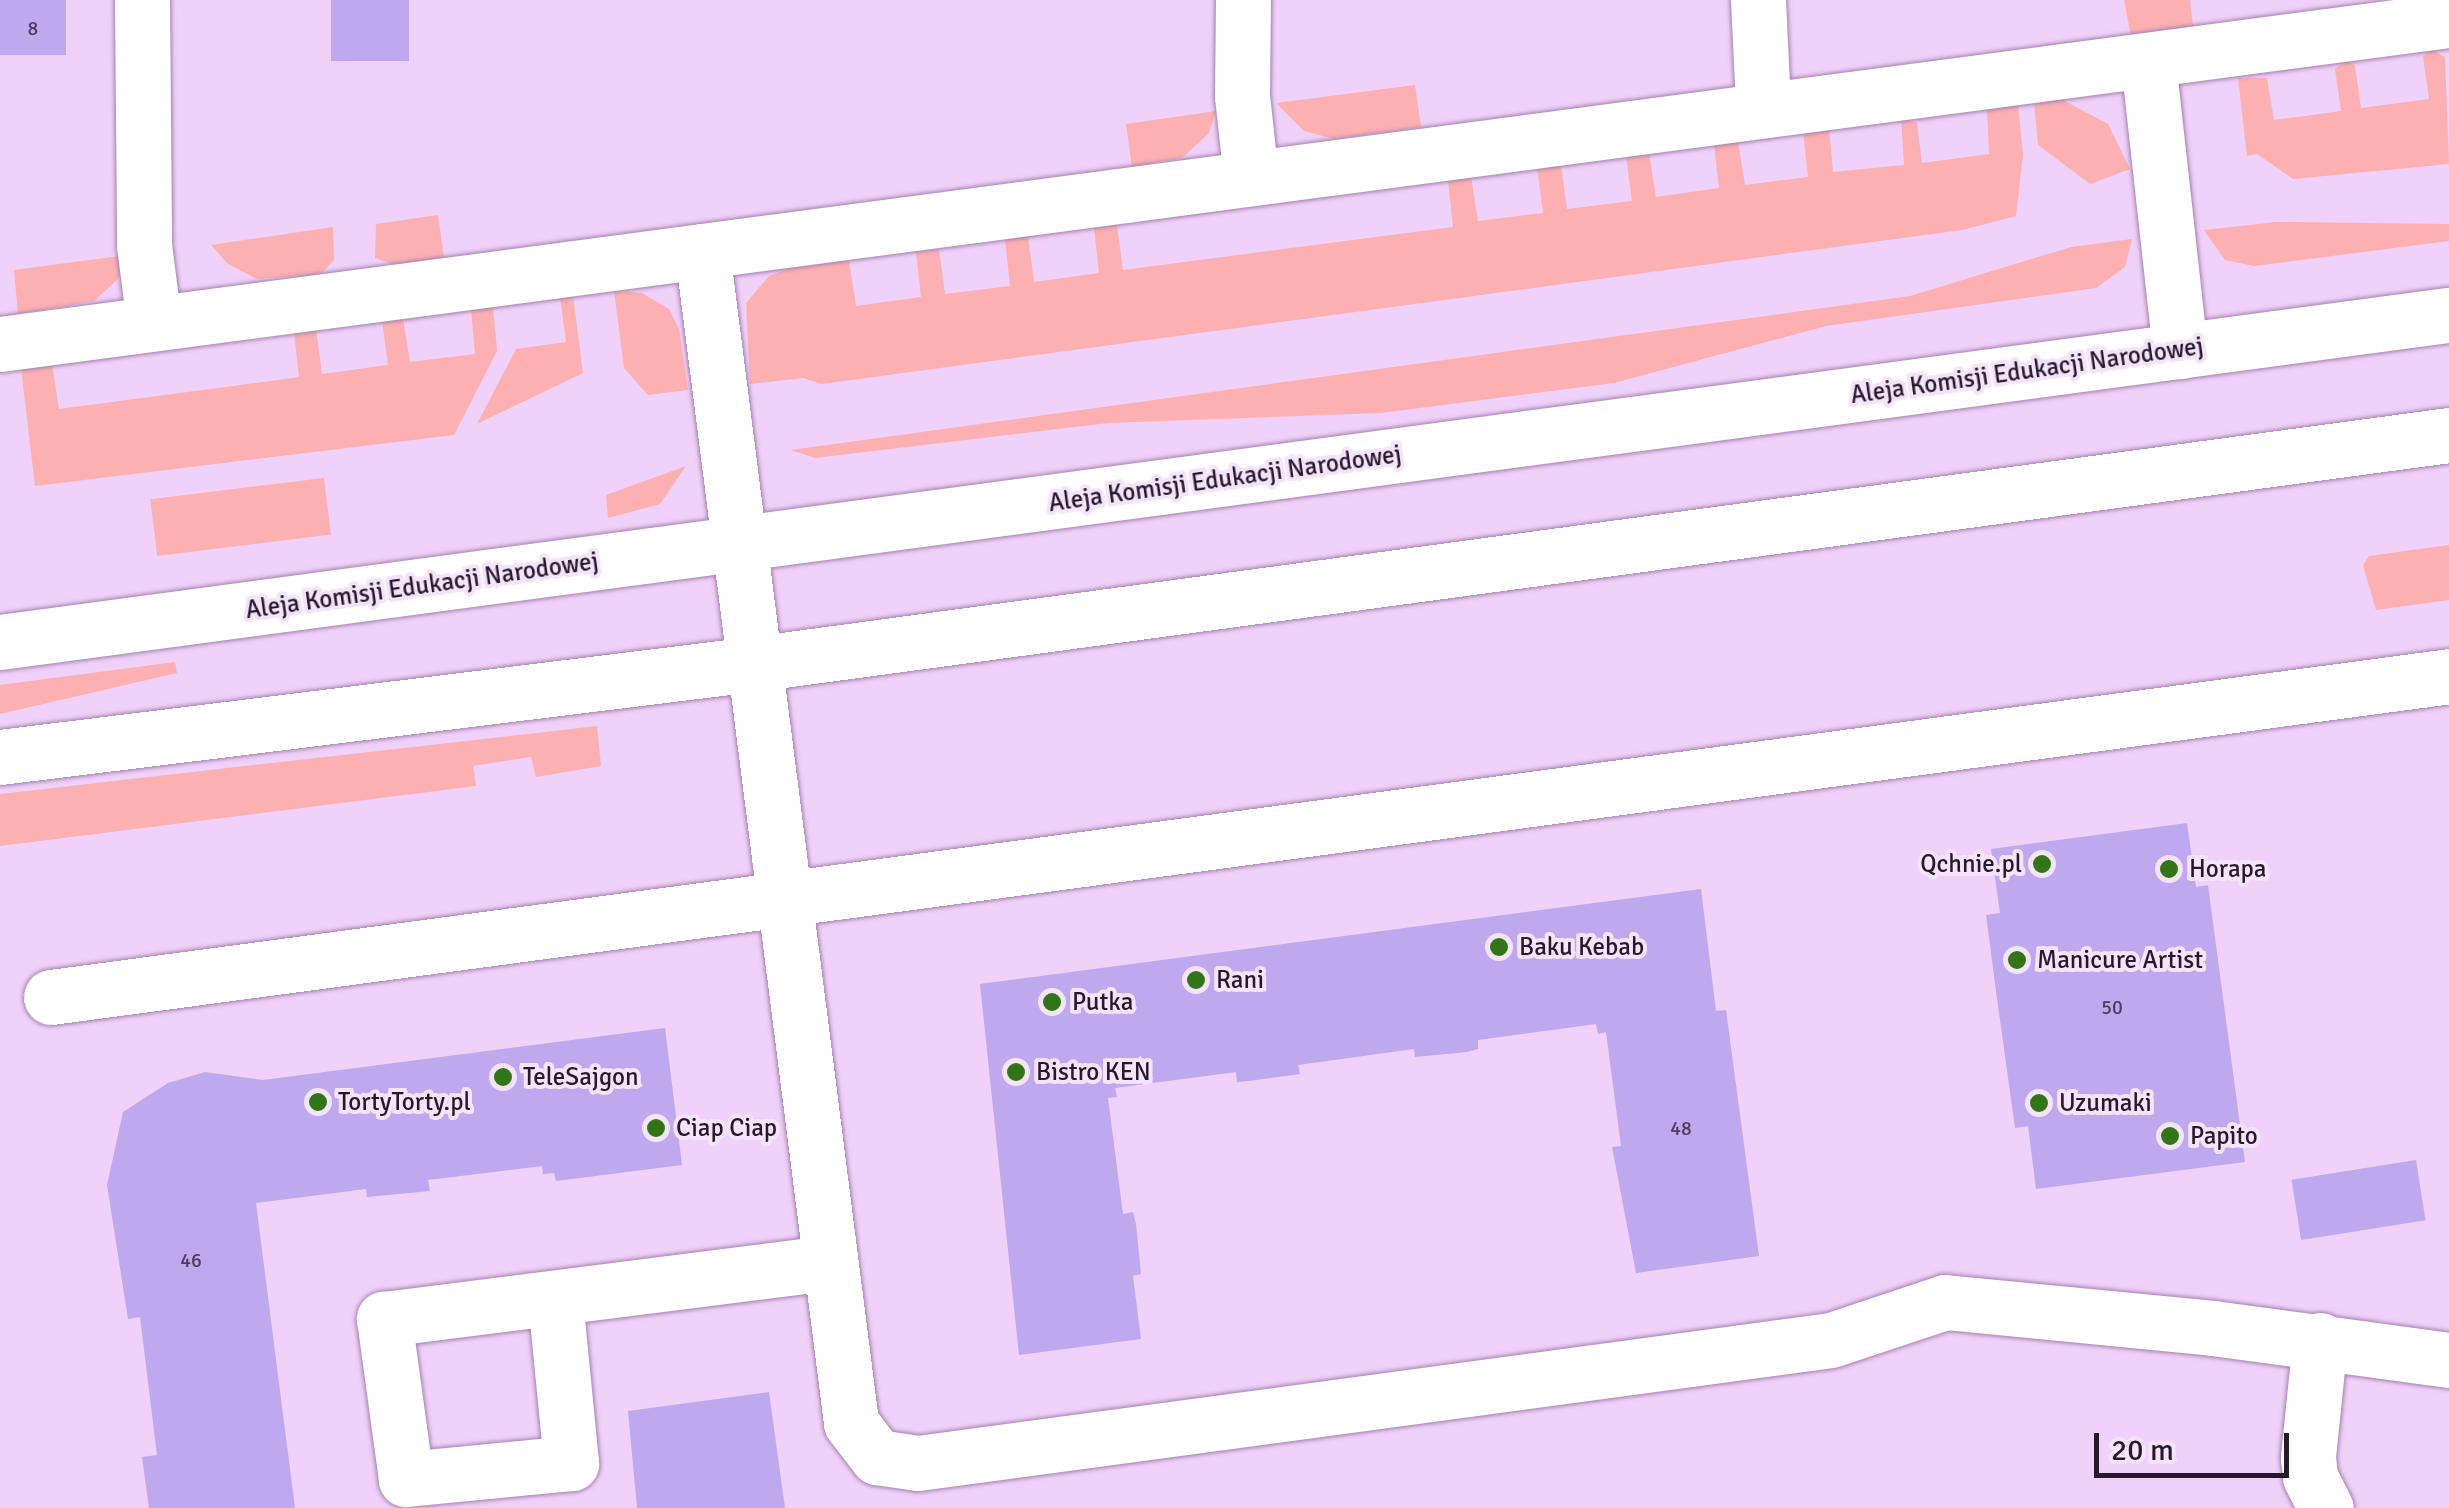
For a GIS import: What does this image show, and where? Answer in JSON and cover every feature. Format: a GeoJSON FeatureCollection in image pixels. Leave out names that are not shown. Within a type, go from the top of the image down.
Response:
{"type":"FeatureCollection","features":[{"type":"Feature","properties":{"kind":"street"},"geometry":{"type":"LineString","coordinates":[[142,0],[144,245],[154,324]]}},
{"type":"Feature","properties":{"kind":"street"},"geometry":{"type":"LineString","coordinates":[[1244,0],[1242,96],[1251,177]]}},
{"type":"Feature","properties":{"kind":"street"},"geometry":{"type":"LineString","coordinates":[[1758,0],[1762,108]]}},
{"type":"Feature","properties":{"kind":"street"},"geometry":{"type":"LineString","coordinates":[[0,344],[2449,20]]}},
{"type":"Feature","properties":{"kind":"street"},"geometry":{"type":"LineString","coordinates":[[2148,60],[2180,351]]}},
{"type":"Feature","properties":{"kind":"street"},"geometry":{"type":"LineString","coordinates":[[702,252],[850,1422],[877,1457],[918,1463],[1831,1340],[1945,1302],[2320,1340],[2449,1360]]}},
{"type":"Feature","properties":{"kind":"street","name":"Aleja Komisji Edukacji Narodowej"},"geometry":{"type":"LineString","coordinates":[[0,642],[2449,315]]}},
{"type":"Feature","properties":{"kind":"street"},"geometry":{"type":"LineString","coordinates":[[0,757],[753,664],[2449,434]]}},
{"type":"Feature","properties":{"kind":"street"},"geometry":{"type":"LineString","coordinates":[[52,997],[785,900],[1189,840],[1773,771],[2449,676]]}},
{"type":"Feature","properties":{"kind":"street"},"geometry":{"type":"LineString","coordinates":[[556,1300],[828,1263]]}},
{"type":"Feature","properties":{"kind":"street"},"geometry":{"type":"LineString","coordinates":[[2320,1340],[2308,1458],[2310,1477],[2326,1508]]}},
{"type":"Feature","properties":{"kind":"shaded area"},"geometry":{"type":"Polygon","coordinates":[[[2124,0],[2190,0],[2193,26],[2131,36],[2124,0]]]}},
{"type":"Feature","properties":{"kind":"shaded area"},"geometry":{"type":"Polygon","coordinates":[[[2431,49],[2445,57],[2449,164],[2293,179],[2257,154],[2247,156],[2238,78],[2267,78],[2274,120],[2341,111],[2335,69],[2347,60],[2355,66],[2361,108],[2429,99],[2423,57],[2431,49]]]}},
{"type":"Feature","properties":{"kind":"shaded area"},"geometry":{"type":"Polygon","coordinates":[[[1415,85],[1421,127],[1334,139],[1304,131],[1276,103],[1415,85]]]}},
{"type":"Feature","properties":{"kind":"shaded area"},"geometry":{"type":"Polygon","coordinates":[[[2061,99],[2108,124],[2130,169],[2090,184],[2038,145],[2034,101],[2061,99]]]}},
{"type":"Feature","properties":{"kind":"shaded area"},"geometry":{"type":"Polygon","coordinates":[[[2018,104],[2023,155],[2016,216],[1962,230],[822,384],[803,378],[750,384],[746,303],[769,276],[788,269],[849,260],[856,306],[921,297],[916,252],[939,249],[945,294],[1010,286],[1005,239],[1028,236],[1034,282],[1099,273],[1094,228],[1117,225],[1123,270],[1453,227],[1448,180],[1471,176],[1478,221],[1543,213],[1537,168],[1561,164],[1567,209],[1632,201],[1626,156],[1649,153],[1656,197],[1719,188],[1714,144],[1738,141],[1745,185],[1808,177],[1803,131],[1829,128],[1833,172],[1904,165],[1901,118],[1917,123],[1922,163],[1989,154],[1987,109],[2018,104]]]}},
{"type":"Feature","properties":{"kind":"shaded area"},"geometry":{"type":"Polygon","coordinates":[[[1216,111],[1209,133],[1182,158],[1132,167],[1126,124],[1216,111]]]}},
{"type":"Feature","properties":{"kind":"shaded area"},"geometry":{"type":"Polygon","coordinates":[[[438,215],[444,257],[395,265],[375,258],[376,224],[438,215]]]}},
{"type":"Feature","properties":{"kind":"shaded area"},"geometry":{"type":"Polygon","coordinates":[[[2276,222],[2449,224],[2449,241],[2254,266],[2225,260],[2204,230],[2276,222]]]}},
{"type":"Feature","properties":{"kind":"shaded area"},"geometry":{"type":"Polygon","coordinates":[[[333,227],[334,260],[321,274],[257,279],[228,264],[211,245],[333,227]]]}},
{"type":"Feature","properties":{"kind":"shaded area"},"geometry":{"type":"Polygon","coordinates":[[[2132,239],[2125,267],[2096,288],[1826,326],[1614,383],[1381,413],[1108,423],[815,458],[791,450],[1910,296],[2071,247],[2132,239]]]}},
{"type":"Feature","properties":{"kind":"shaded area"},"geometry":{"type":"Polygon","coordinates":[[[127,255],[118,279],[94,301],[18,314],[14,270],[127,255]]]}},
{"type":"Feature","properties":{"kind":"shaded area"},"geometry":{"type":"Polygon","coordinates":[[[614,291],[642,293],[669,309],[679,329],[688,390],[648,395],[624,368],[614,291]]]}},
{"type":"Feature","properties":{"kind":"shaded area"},"geometry":{"type":"Polygon","coordinates":[[[573,296],[583,373],[477,424],[516,349],[566,342],[560,297],[573,296]]]}},
{"type":"Feature","properties":{"kind":"shaded area"},"geometry":{"type":"Polygon","coordinates":[[[493,306],[497,351],[454,435],[35,486],[21,368],[52,364],[59,409],[299,377],[294,333],[316,329],[322,374],[388,365],[382,321],[403,318],[410,362],[475,354],[471,309],[493,306]]]}},
{"type":"Feature","properties":{"kind":"shaded area"},"geometry":{"type":"Polygon","coordinates":[[[686,466],[660,504],[608,518],[606,495],[686,466]]]}},
{"type":"Feature","properties":{"kind":"shaded area"},"geometry":{"type":"Polygon","coordinates":[[[324,478],[331,535],[157,556],[150,499],[324,478]]]}},
{"type":"Feature","properties":{"kind":"shaded area"},"geometry":{"type":"Polygon","coordinates":[[[2449,545],[2449,600],[2376,610],[2363,565],[2369,556],[2449,545]]]}},
{"type":"Feature","properties":{"kind":"shaded area"},"geometry":{"type":"Polygon","coordinates":[[[175,662],[177,673],[0,714],[0,685],[175,662]]]}},
{"type":"Feature","properties":{"kind":"shaded area"},"geometry":{"type":"Polygon","coordinates":[[[597,726],[601,766],[536,777],[531,757],[473,766],[476,786],[0,846],[0,794],[597,726]]]}},
{"type":"Feature","properties":{"kind":"building"},"geometry":{"type":"Polygon","coordinates":[[[0,0],[66,0],[66,55],[0,55],[0,0]]]}},
{"type":"Feature","properties":{"kind":"building"},"geometry":{"type":"Polygon","coordinates":[[[331,0],[409,0],[409,61],[331,61],[331,0]]]}},
{"type":"Feature","properties":{"kind":"building"},"geometry":{"type":"Polygon","coordinates":[[[2187,823],[2196,887],[2208,885],[2245,1162],[2036,1189],[2028,1126],[2015,1128],[1996,991],[1986,915],[2000,913],[1991,849],[2187,823]]]}},
{"type":"Feature","properties":{"kind":"building"},"geometry":{"type":"Polygon","coordinates":[[[1701,889],[1716,1011],[1726,1010],[1759,1256],[1636,1273],[1612,1147],[1621,1146],[1606,1032],[1598,1034],[1596,1024],[1478,1040],[1478,1049],[1467,1052],[1415,1057],[1414,1049],[1298,1065],[1300,1074],[1249,1081],[1237,1082],[1236,1072],[1115,1088],[1117,1097],[1108,1098],[1123,1214],[1133,1212],[1136,1224],[1141,1274],[1133,1276],[1141,1339],[1019,1355],[980,984],[1701,889]]]}},
{"type":"Feature","properties":{"kind":"building"},"geometry":{"type":"Polygon","coordinates":[[[665,1028],[682,1165],[556,1181],[554,1173],[543,1174],[542,1166],[428,1180],[430,1191],[367,1197],[366,1189],[256,1203],[295,1508],[149,1508],[142,1457],[157,1455],[140,1317],[128,1319],[107,1185],[123,1112],[168,1083],[205,1072],[263,1080],[665,1028]]]}},
{"type":"Feature","properties":{"kind":"building"},"geometry":{"type":"Polygon","coordinates":[[[2416,1160],[2426,1220],[2301,1240],[2292,1180],[2416,1160]]]}},
{"type":"Feature","properties":{"kind":"building"},"geometry":{"type":"Polygon","coordinates":[[[769,1392],[785,1508],[637,1508],[628,1411],[769,1392]]]}},
{"type":"Feature","properties":{"kind":"place","name":"Qchnie.pl"},"geometry":{"type":"Point","coordinates":[2042,864]}},
{"type":"Feature","properties":{"kind":"place","name":"Horapa"},"geometry":{"type":"Point","coordinates":[2169,869]}},
{"type":"Feature","properties":{"kind":"place","name":"Baku Kebab"},"geometry":{"type":"Point","coordinates":[1499,947]}},
{"type":"Feature","properties":{"kind":"place","name":"Manicure Artist"},"geometry":{"type":"Point","coordinates":[2017,960]}},
{"type":"Feature","properties":{"kind":"place","name":"Rani"},"geometry":{"type":"Point","coordinates":[1196,980]}},
{"type":"Feature","properties":{"kind":"place","name":"Putka"},"geometry":{"type":"Point","coordinates":[1052,1002]}},
{"type":"Feature","properties":{"kind":"place","name":"Bistro KEN"},"geometry":{"type":"Point","coordinates":[1016,1072]}},
{"type":"Feature","properties":{"kind":"place","name":"TeleSajgon"},"geometry":{"type":"Point","coordinates":[503,1077]}},
{"type":"Feature","properties":{"kind":"place","name":"TortyTorty.pl"},"geometry":{"type":"Point","coordinates":[318,1102]}},
{"type":"Feature","properties":{"kind":"place","name":"Uzumaki"},"geometry":{"type":"Point","coordinates":[2039,1103]}},
{"type":"Feature","properties":{"kind":"place","name":"Ciap Ciap"},"geometry":{"type":"Point","coordinates":[656,1128]}},
{"type":"Feature","properties":{"kind":"place","name":"Papito"},"geometry":{"type":"Point","coordinates":[2170,1136]}}]}
